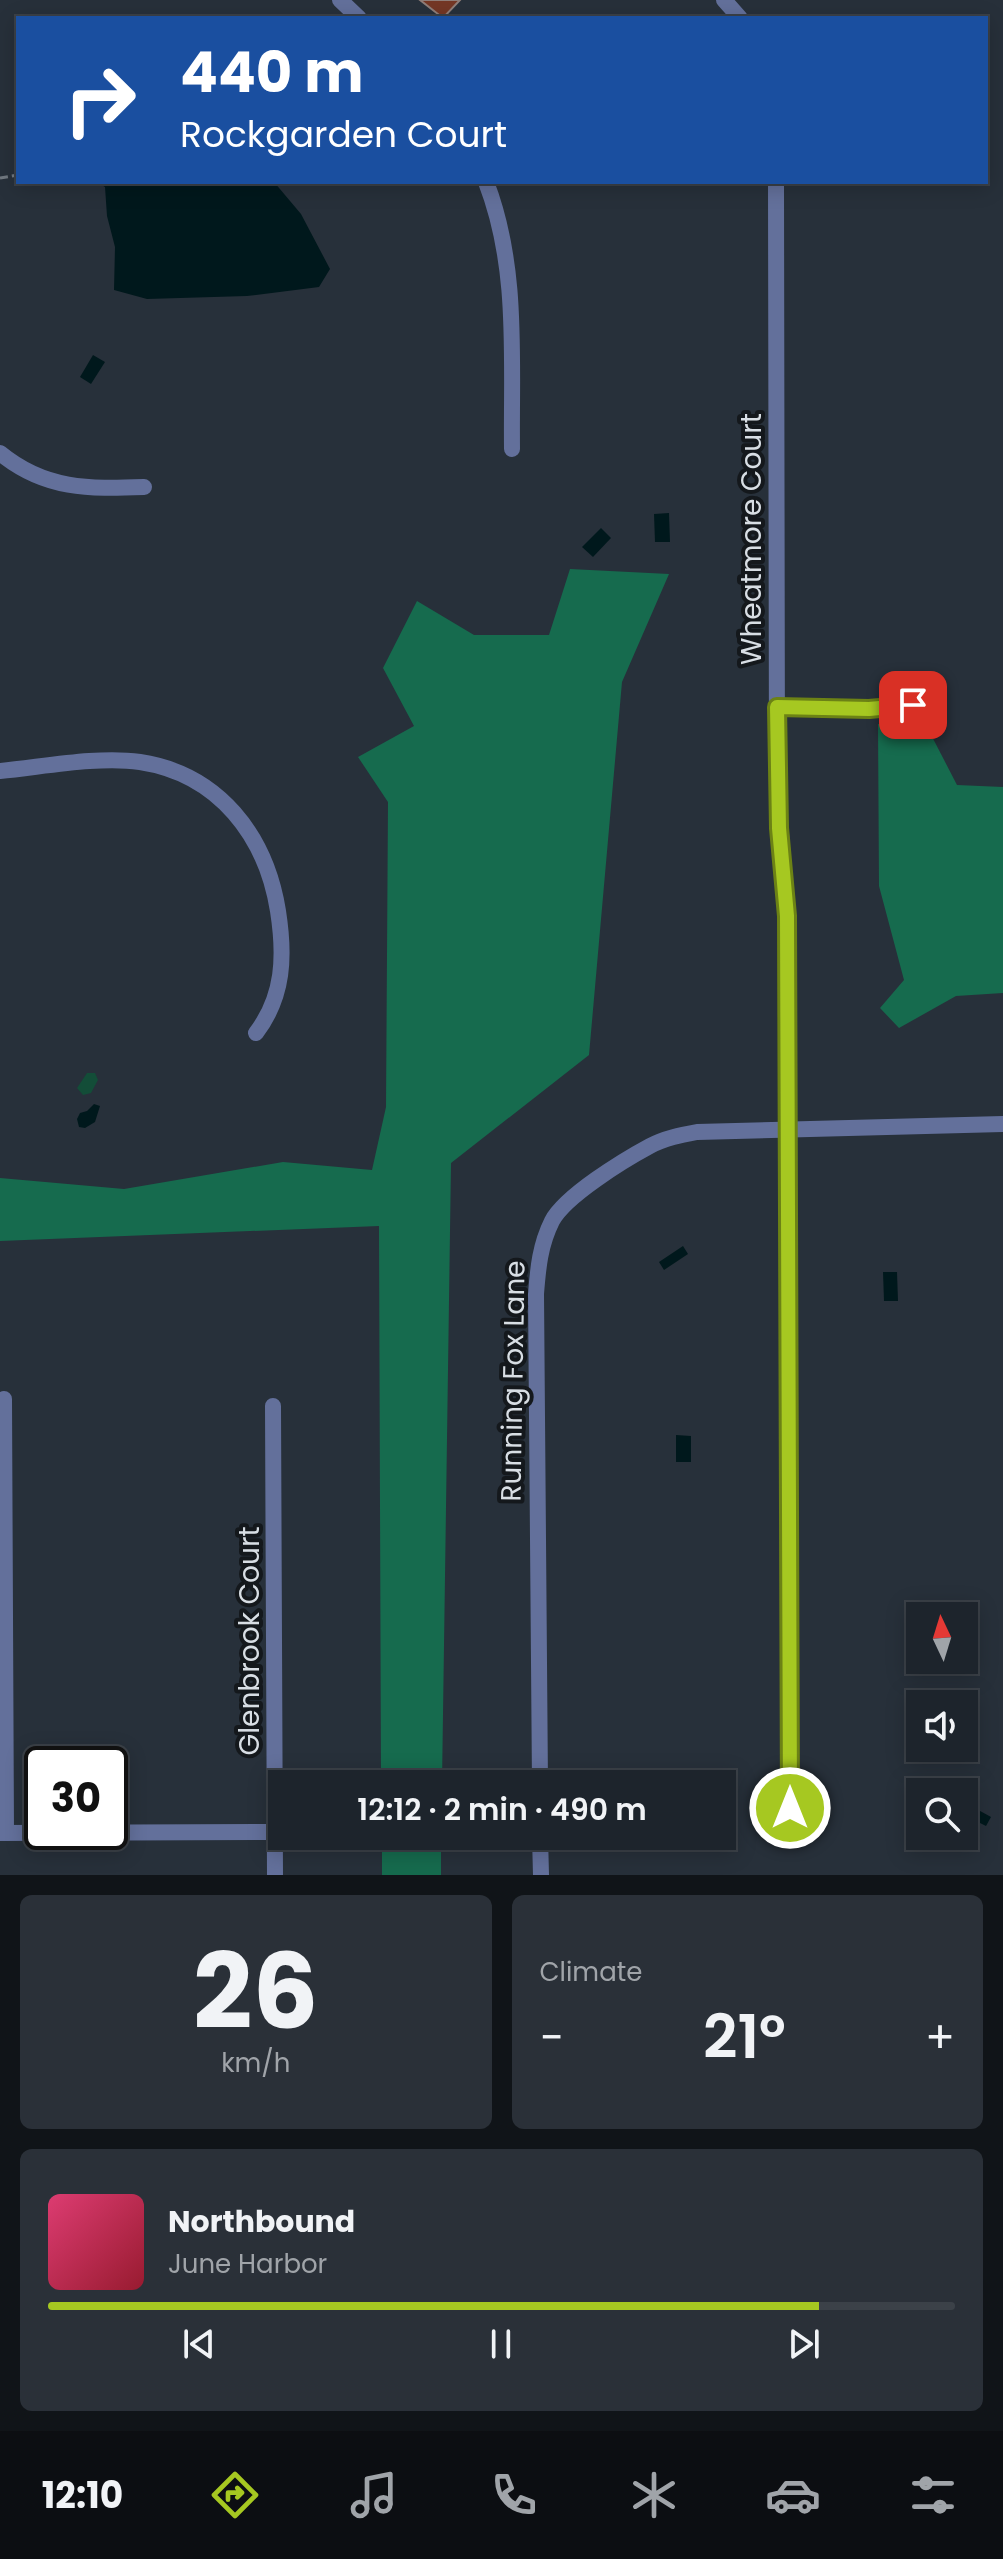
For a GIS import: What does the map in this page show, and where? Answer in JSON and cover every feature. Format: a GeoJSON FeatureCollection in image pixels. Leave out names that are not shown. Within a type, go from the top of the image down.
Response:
{"type":"FeatureCollection","features":[{"type":"Feature","properties":{"kind":"street"},"geometry":{"type":"LineString","coordinates":[[340,0],[357,16]]}},
{"type":"Feature","properties":{"kind":"street"},"geometry":{"type":"LineString","coordinates":[[724,0],[738,16]]}},
{"type":"Feature","properties":{"kind":"street"},"geometry":{"type":"LineString","coordinates":[[487,184],[503,235],[509,273],[512,449]]}},
{"type":"Feature","properties":{"kind":"street","name":"Wheatmore Court"},"geometry":{"type":"LineString","coordinates":[[776,184],[778,816],[787,916],[790,1808]]}},
{"type":"Feature","properties":{"kind":"street"},"geometry":{"type":"LineString","coordinates":[[0,453],[33,474],[69,486],[94,489],[144,487]]}},
{"type":"Feature","properties":{"kind":"street"},"geometry":{"type":"LineString","coordinates":[[777,707],[869,709],[913,705]]}},
{"type":"Feature","properties":{"kind":"street"},"geometry":{"type":"LineString","coordinates":[[0,771],[141,762],[190,778],[212,791],[231,808],[254,839],[265,862],[276,898],[282,936],[282,974],[275,999],[256,1033]]}},
{"type":"Feature","properties":{"kind":"street","name":"Running Fox Lane"},"geometry":{"type":"LineString","coordinates":[[540,1770],[536,1294],[540,1248],[553,1218],[584,1188],[650,1146],[697,1132],[1003,1124]]}},
{"type":"Feature","properties":{"kind":"street"},"geometry":{"type":"LineString","coordinates":[[4,1399],[3,1833],[268,1832]]}},
{"type":"Feature","properties":{"kind":"street","name":"Glenbrook Court"},"geometry":{"type":"LineString","coordinates":[[273,1406],[276,1770]]}},
{"type":"Feature","properties":{"kind":"street","name":"Glenbrook Court"},"geometry":{"type":"LineString","coordinates":[[275,1875],[276,1850]]}},
{"type":"Feature","properties":{"kind":"street"},"geometry":{"type":"LineString","coordinates":[[540,1850],[541,1875]]}},
{"type":"Feature","properties":{"kind":"green space"},"geometry":{"type":"Polygon","coordinates":[[[570,569],[669,574],[622,682],[589,1055],[451,1163],[442,1770],[381,1770],[379,1226],[0,1241],[0,1178],[124,1189],[283,1162],[372,1170],[386,1107],[388,802],[358,757],[414,726],[383,668],[417,601],[474,635],[549,635],[570,569]]]}},
{"type":"Feature","properties":{"kind":"green space"},"geometry":{"type":"Polygon","coordinates":[[[878,724],[926,725],[957,785],[1003,787],[1003,993],[956,996],[899,1028],[880,1008],[904,980],[879,886],[878,724]]]}},
{"type":"Feature","properties":{"kind":"green space"},"geometry":{"type":"Polygon","coordinates":[[[87,1073],[95,1073],[98,1080],[91,1093],[83,1095],[77,1088],[87,1073]]]}},
{"type":"Feature","properties":{"kind":"green space"},"geometry":{"type":"Polygon","coordinates":[[[382,1850],[441,1850],[441,1875],[382,1875],[382,1850]]]}},
{"type":"Feature","properties":{"kind":"shaded area"},"geometry":{"type":"Polygon","coordinates":[[[100,184],[276,184],[301,214],[330,269],[319,287],[247,296],[147,299],[114,290],[115,247],[107,216],[105,187],[100,184]]]}},
{"type":"Feature","properties":{"kind":"shaded area"},"geometry":{"type":"Polygon","coordinates":[[[93,355],[105,362],[91,384],[80,377],[93,355]]]}},
{"type":"Feature","properties":{"kind":"shaded area"},"geometry":{"type":"Polygon","coordinates":[[[669,513],[670,542],[655,542],[654,514],[669,513]]]}},
{"type":"Feature","properties":{"kind":"shaded area"},"geometry":{"type":"Polygon","coordinates":[[[601,528],[611,538],[593,557],[582,547],[601,528]]]}},
{"type":"Feature","properties":{"kind":"shaded area"},"geometry":{"type":"Polygon","coordinates":[[[94,1104],[100,1106],[95,1122],[85,1128],[79,1127],[77,1119],[80,1113],[94,1104]]]}},
{"type":"Feature","properties":{"kind":"shaded area"},"geometry":{"type":"Polygon","coordinates":[[[683,1246],[688,1254],[664,1270],[659,1262],[683,1246]]]}},
{"type":"Feature","properties":{"kind":"shaded area"},"geometry":{"type":"Polygon","coordinates":[[[883,1272],[897,1272],[898,1301],[884,1301],[883,1272]]]}},
{"type":"Feature","properties":{"kind":"shaded area"},"geometry":{"type":"Polygon","coordinates":[[[676,1435],[691,1436],[691,1462],[676,1462],[676,1435]]]}},
{"type":"Feature","properties":{"kind":"shaded area"},"geometry":{"type":"Polygon","coordinates":[[[978,1810],[991,1817],[986,1826],[978,1822],[978,1810]]]}},
{"type":"Feature","properties":{"kind":"building"},"geometry":{"type":"Polygon","coordinates":[[[420,0],[460,0],[445,16],[440,16],[420,0]]]}},
{"type":"Feature","properties":{"kind":"route"},"geometry":{"type":"LineString","coordinates":[[790,1808],[787,916],[779,828],[777,707],[869,709],[913,705]]}}]}
